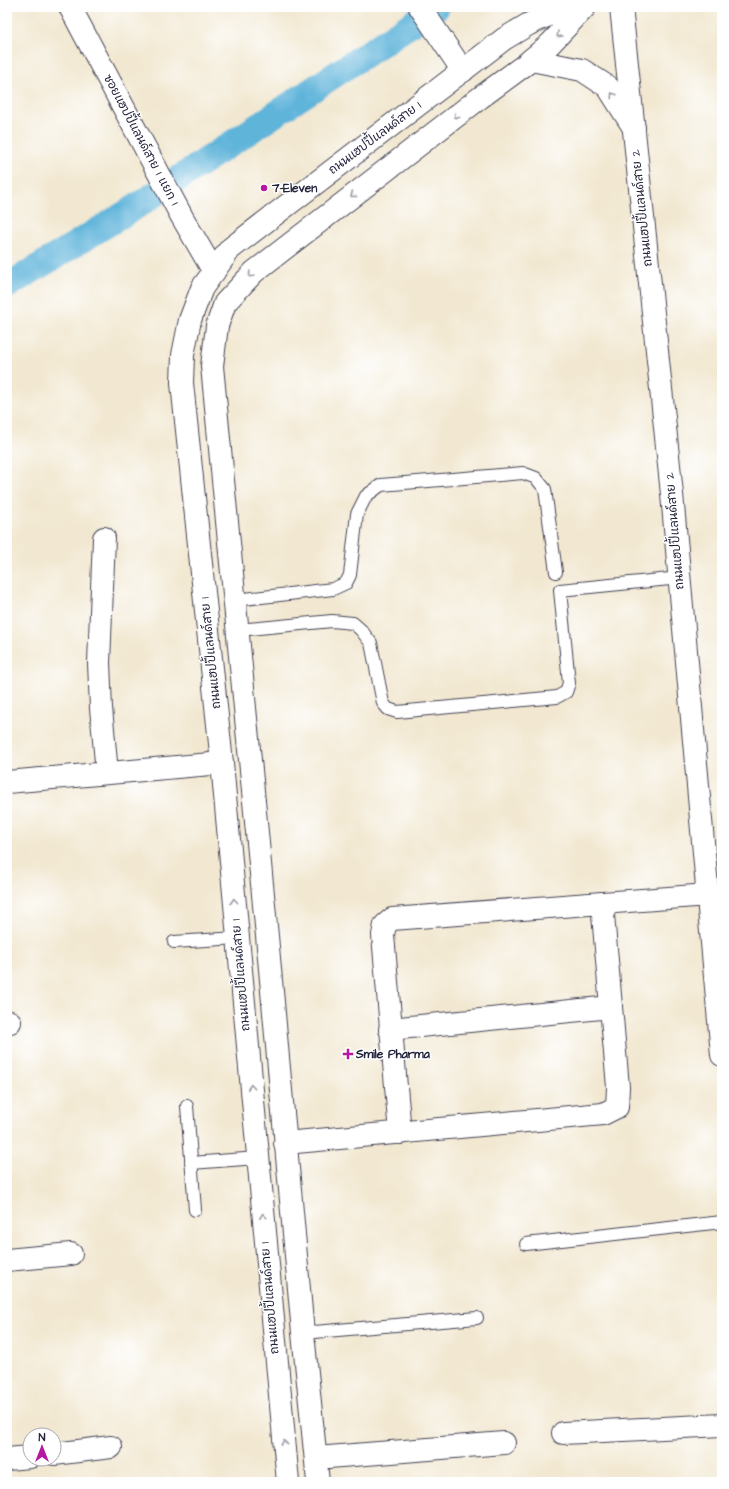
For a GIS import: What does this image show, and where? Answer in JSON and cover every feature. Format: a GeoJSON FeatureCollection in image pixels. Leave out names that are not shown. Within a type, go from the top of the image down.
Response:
{"type":"FeatureCollection","features":[{"type":"Feature","properties":{"kind":"street","name":"ซอยแฮปปี้แลนด์สาย 1 แยก 1"},"geometry":{"type":"LineString","coordinates":[[70,7],[182,217],[214,272],[232,295]]}},
{"type":"Feature","properties":{"kind":"street"},"geometry":{"type":"LineString","coordinates":[[420,7],[481,97]]}},
{"type":"Feature","properties":{"kind":"street","name":"ถนนแฮปปี้แลนด์สาย 1"},"geometry":{"type":"LineString","coordinates":[[288,1482],[222,763],[182,383],[183,355],[190,320],[202,288],[230,249],[504,39],[529,24],[567,7]]}},
{"type":"Feature","properties":{"kind":"street"},"geometry":{"type":"LineString","coordinates":[[318,1482],[212,366],[217,326],[225,303],[254,272],[531,60],[550,44],[585,7]]}},
{"type":"Feature","properties":{"kind":"street","name":"ถนนแฮปปี้แลนด์สาย 2"},"geometry":{"type":"LineString","coordinates":[[622,7],[672,486],[708,895],[720,1008],[722,1055]]}},
{"type":"Feature","properties":{"kind":"street"},"geometry":{"type":"LineString","coordinates":[[531,60],[582,70],[608,87],[634,128]]}},
{"type":"Feature","properties":{"kind":"street"},"geometry":{"type":"LineString","coordinates":[[104,538],[99,663],[101,708],[107,773]]}},
{"type":"Feature","properties":{"kind":"street"},"geometry":{"type":"LineString","coordinates":[[7,782],[222,763]]}},
{"type":"Feature","properties":{"kind":"street"},"geometry":{"type":"LineString","coordinates":[[400,1133],[383,935],[385,925],[392,919],[708,895]]}},
{"type":"Feature","properties":{"kind":"street"},"geometry":{"type":"LineString","coordinates":[[257,1152],[285,1143],[603,1114],[617,1107],[618,1087],[602,903]]}},
{"type":"Feature","properties":{"kind":"street"},"geometry":{"type":"LineString","coordinates":[[390,1030],[611,1007]]}},
{"type":"Feature","properties":{"kind":"street"},"geometry":{"type":"LineString","coordinates":[[246,1027],[274,1025]]}},
{"type":"Feature","properties":{"kind":"street"},"geometry":{"type":"LineString","coordinates":[[7,1260],[72,1254]]}},
{"type":"Feature","properties":{"kind":"street"},"geometry":{"type":"LineString","coordinates":[[563,1433],[722,1425]]}},
{"type":"Feature","properties":{"kind":"street"},"geometry":{"type":"LineString","coordinates":[[316,1458],[504,1443]]}},
{"type":"Feature","properties":{"kind":"street"},"geometry":{"type":"LineString","coordinates":[[62,1453],[111,1447]]}},
{"type":"Feature","properties":{"kind":"street"},"geometry":{"type":"LineString","coordinates":[[7,1459],[22,1458]]}},
{"type":"Feature","properties":{"kind":"lane"},"geometry":{"type":"LineString","coordinates":[[235,600],[333,589],[346,583],[350,575],[357,514],[366,496],[381,485],[523,474],[536,478],[545,489],[556,572]]}},
{"type":"Feature","properties":{"kind":"lane"},"geometry":{"type":"LineString","coordinates":[[238,630],[332,620],[353,623],[361,630],[370,643],[383,704],[388,709],[397,712],[557,697],[566,692],[569,683],[560,590],[680,578]]}},
{"type":"Feature","properties":{"kind":"lane"},"geometry":{"type":"LineString","coordinates":[[174,942],[238,938]]}},
{"type":"Feature","properties":{"kind":"lane"},"geometry":{"type":"LineString","coordinates":[[187,1106],[195,1210]]}},
{"type":"Feature","properties":{"kind":"lane"},"geometry":{"type":"LineString","coordinates":[[191,1164],[257,1152]]}},
{"type":"Feature","properties":{"kind":"lane"},"geometry":{"type":"LineString","coordinates":[[526,1244],[722,1222]]}},
{"type":"Feature","properties":{"kind":"lane"},"geometry":{"type":"LineString","coordinates":[[303,1333],[477,1318]]}},
{"type":"Feature","properties":{"kind":"waterway"},"geometry":{"type":"LineString","coordinates":[[7,286],[134,208],[437,7]]}},
{"type":"Feature","properties":{"kind":"place","name":"7-Eleven"},"geometry":{"type":"Point","coordinates":[264,188]}},
{"type":"Feature","properties":{"kind":"place","name":"Smile Pharma"},"geometry":{"type":"Point","coordinates":[348,1054]}}]}
